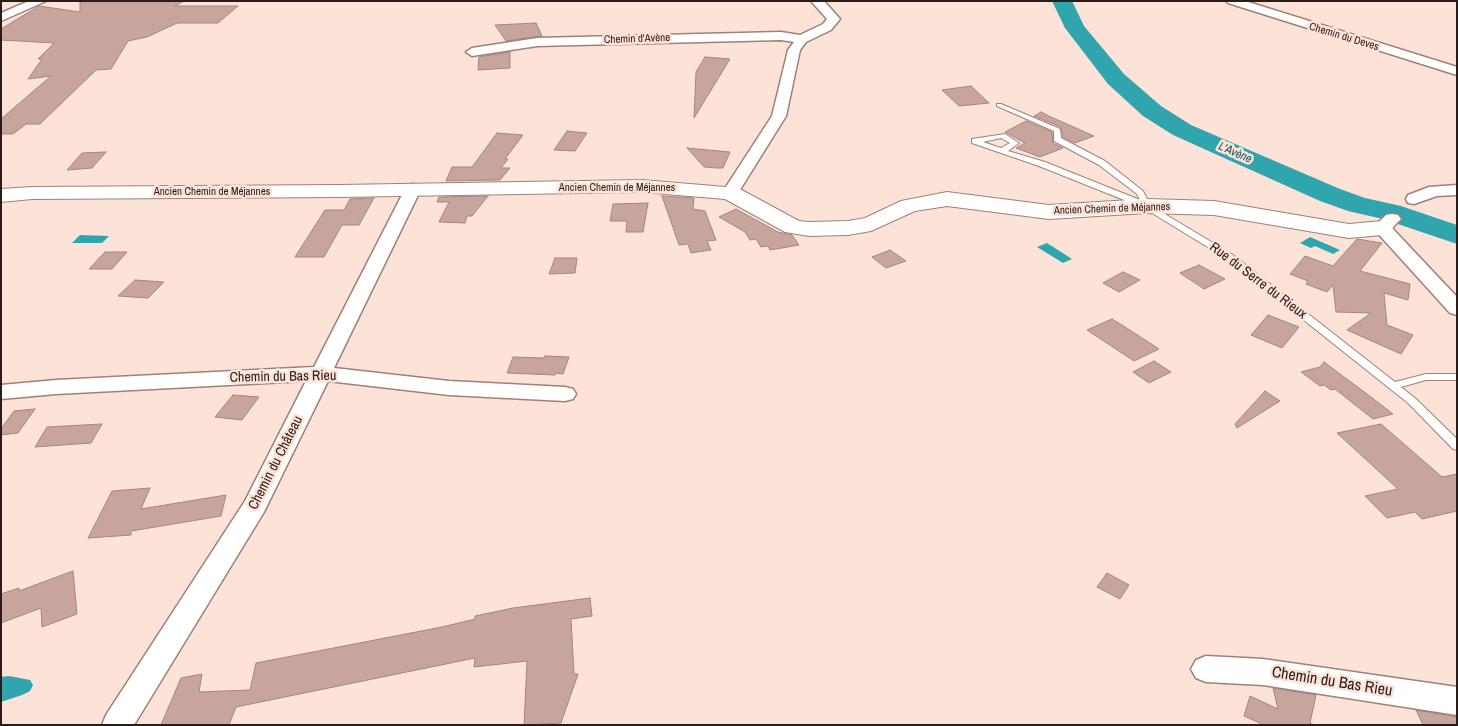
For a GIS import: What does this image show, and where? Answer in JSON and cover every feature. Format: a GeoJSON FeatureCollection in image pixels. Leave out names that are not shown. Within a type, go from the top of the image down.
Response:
{"type":"FeatureCollection","features":[{"type":"Feature","properties":{"kind":"street"},"geometry":{"type":"LineString","coordinates":[[1,17],[40,1]]}},
{"type":"Feature","properties":{"kind":"street"},"geometry":{"type":"LineString","coordinates":[[730,193],[779,116],[794,50],[802,39],[827,27],[834,19],[817,1]]}},
{"type":"Feature","properties":{"kind":"street","name":"Chemin du Deves"},"geometry":{"type":"LineString","coordinates":[[1232,1],[1457,71]]}},
{"type":"Feature","properties":{"kind":"street","name":"Chemin d'Avène"},"geometry":{"type":"LineString","coordinates":[[472,52],[537,42],[781,36],[802,39]]}},
{"type":"Feature","properties":{"kind":"street","name":"Ancien Chemin de Méjannes"},"geometry":{"type":"LineString","coordinates":[[1,196],[32,193],[339,192],[414,189],[642,186],[730,193],[793,227],[810,229],[848,228],[871,224],[908,206],[947,199],[1049,212],[1148,206],[1214,208],[1349,230],[1387,224]]}},
{"type":"Feature","properties":{"kind":"street","name":"Chemin du Château"},"geometry":{"type":"LineString","coordinates":[[116,725],[255,505],[414,189]]}},
{"type":"Feature","properties":{"kind":"street"},"geometry":{"type":"LineString","coordinates":[[1414,199],[1435,191],[1457,190]]}},
{"type":"Feature","properties":{"kind":"street"},"geometry":{"type":"LineString","coordinates":[[1387,224],[1457,309]]}},
{"type":"Feature","properties":{"kind":"street","name":"Chemin du Bas Rieu"},"geometry":{"type":"LineString","coordinates":[[1,392],[322,373],[449,388],[565,394]]}},
{"type":"Feature","properties":{"kind":"street","name":"Chemin du Bas Rieu"},"geometry":{"type":"LineString","coordinates":[[1206,669],[1263,672],[1457,701]]}},
{"type":"Feature","properties":{"kind":"lane"},"geometry":{"type":"LineString","coordinates":[[999,105],[1058,130],[1057,139],[1102,163],[1140,193],[1148,206]]}},
{"type":"Feature","properties":{"kind":"lane","name":"Rue du Serre du Rieux"},"geometry":{"type":"LineString","coordinates":[[1002,151],[1042,164],[1148,206],[1230,257],[1412,401],[1457,446]]}},
{"type":"Feature","properties":{"kind":"lane"},"geometry":{"type":"LineString","coordinates":[[1392,386],[1426,377],[1457,377]]}},
{"type":"Feature","properties":{"kind":"water"},"geometry":{"type":"Polygon","coordinates":[[[80,235],[109,236],[102,243],[72,243],[80,235]]]}},
{"type":"Feature","properties":{"kind":"water"},"geometry":{"type":"Polygon","coordinates":[[[1310,237],[1340,250],[1333,254],[1315,246],[1311,248],[1300,243],[1310,237]]]}},
{"type":"Feature","properties":{"kind":"water"},"geometry":{"type":"Polygon","coordinates":[[[1047,243],[1072,259],[1063,263],[1037,247],[1047,243]]]}},
{"type":"Feature","properties":{"kind":"water"},"geometry":{"type":"Polygon","coordinates":[[[9,676],[30,680],[33,685],[30,691],[1,702],[1,677],[9,676]]]}},
{"type":"Feature","properties":{"kind":"building"},"geometry":{"type":"Polygon","coordinates":[[[80,1],[184,1],[175,6],[238,6],[218,23],[177,23],[147,37],[128,41],[111,69],[96,70],[40,124],[26,124],[13,134],[1,134],[1,119],[51,76],[28,79],[42,59],[38,59],[54,43],[1,40],[1,29],[39,6],[80,12],[80,1]]]}},
{"type":"Feature","properties":{"kind":"building"},"geometry":{"type":"Polygon","coordinates":[[[536,23],[542,36],[506,41],[495,25],[536,23]]]}},
{"type":"Feature","properties":{"kind":"building"},"geometry":{"type":"Polygon","coordinates":[[[510,52],[510,68],[478,70],[479,57],[510,52]]]}},
{"type":"Feature","properties":{"kind":"building"},"geometry":{"type":"Polygon","coordinates":[[[705,57],[730,59],[694,118],[696,72],[705,57]]]}},
{"type":"Feature","properties":{"kind":"building"},"geometry":{"type":"Polygon","coordinates":[[[971,86],[989,103],[959,106],[942,90],[971,86]]]}},
{"type":"Feature","properties":{"kind":"building"},"geometry":{"type":"Polygon","coordinates":[[[1041,112],[1094,136],[1075,143],[1063,137],[1061,127],[1034,116],[1041,112]]]}},
{"type":"Feature","properties":{"kind":"building"},"geometry":{"type":"Polygon","coordinates":[[[1026,121],[1052,132],[1053,143],[1063,148],[1040,157],[1016,148],[1025,143],[1005,132],[1026,121]]]}},
{"type":"Feature","properties":{"kind":"building"},"geometry":{"type":"Polygon","coordinates":[[[567,131],[587,133],[575,151],[554,150],[567,131]]]}},
{"type":"Feature","properties":{"kind":"building"},"geometry":{"type":"Polygon","coordinates":[[[497,133],[523,135],[505,159],[508,159],[501,168],[510,168],[500,180],[446,181],[452,167],[472,167],[497,133]]]}},
{"type":"Feature","properties":{"kind":"building"},"geometry":{"type":"Polygon","coordinates":[[[687,148],[730,152],[723,168],[704,167],[687,148]]]}},
{"type":"Feature","properties":{"kind":"building"},"geometry":{"type":"Polygon","coordinates":[[[106,152],[92,168],[67,170],[82,153],[106,152]]]}},
{"type":"Feature","properties":{"kind":"building"},"geometry":{"type":"Polygon","coordinates":[[[488,196],[472,216],[467,216],[465,223],[439,222],[449,202],[437,202],[439,197],[488,196]]]}},
{"type":"Feature","properties":{"kind":"building"},"geometry":{"type":"Polygon","coordinates":[[[662,196],[694,198],[693,209],[705,211],[716,240],[707,241],[711,250],[691,253],[688,244],[679,245],[662,196]]]}},
{"type":"Feature","properties":{"kind":"building"},"geometry":{"type":"Polygon","coordinates":[[[374,198],[359,225],[342,225],[324,257],[295,257],[325,210],[344,210],[350,199],[374,198]]]}},
{"type":"Feature","properties":{"kind":"building"},"geometry":{"type":"Polygon","coordinates":[[[648,203],[643,232],[626,232],[627,221],[610,221],[613,204],[648,203]]]}},
{"type":"Feature","properties":{"kind":"building"},"geometry":{"type":"Polygon","coordinates":[[[736,209],[778,232],[792,235],[799,245],[770,250],[768,246],[761,247],[756,239],[750,240],[745,232],[719,217],[736,209]]]}},
{"type":"Feature","properties":{"kind":"building"},"geometry":{"type":"Polygon","coordinates":[[[1357,239],[1382,243],[1360,271],[1410,284],[1408,300],[1384,293],[1387,325],[1413,335],[1401,354],[1347,330],[1371,313],[1336,312],[1333,285],[1327,292],[1306,284],[1308,281],[1290,274],[1305,256],[1333,266],[1357,239]]]}},
{"type":"Feature","properties":{"kind":"building"},"geometry":{"type":"Polygon","coordinates":[[[890,250],[906,261],[886,268],[872,257],[890,250]]]}},
{"type":"Feature","properties":{"kind":"building"},"geometry":{"type":"Polygon","coordinates":[[[105,252],[127,252],[112,269],[89,269],[105,252]]]}},
{"type":"Feature","properties":{"kind":"building"},"geometry":{"type":"Polygon","coordinates":[[[555,258],[577,258],[575,273],[549,274],[555,258]]]}},
{"type":"Feature","properties":{"kind":"building"},"geometry":{"type":"Polygon","coordinates":[[[1199,265],[1225,279],[1204,289],[1180,273],[1199,265]]]}},
{"type":"Feature","properties":{"kind":"building"},"geometry":{"type":"Polygon","coordinates":[[[1123,272],[1140,280],[1119,292],[1103,283],[1123,272]]]}},
{"type":"Feature","properties":{"kind":"building"},"geometry":{"type":"Polygon","coordinates":[[[135,280],[164,282],[148,298],[118,296],[135,280]]]}},
{"type":"Feature","properties":{"kind":"building"},"geometry":{"type":"Polygon","coordinates":[[[1268,315],[1299,327],[1282,348],[1251,335],[1268,315]]]}},
{"type":"Feature","properties":{"kind":"building"},"geometry":{"type":"Polygon","coordinates":[[[1112,319],[1159,349],[1134,361],[1087,330],[1112,319]]]}},
{"type":"Feature","properties":{"kind":"building"},"geometry":{"type":"Polygon","coordinates":[[[545,356],[569,357],[563,374],[507,373],[513,357],[544,358],[545,356]]]}},
{"type":"Feature","properties":{"kind":"building"},"geometry":{"type":"Polygon","coordinates":[[[1154,361],[1171,372],[1149,383],[1133,372],[1154,361]]]}},
{"type":"Feature","properties":{"kind":"building"},"geometry":{"type":"Polygon","coordinates":[[[1324,362],[1393,414],[1373,419],[1335,389],[1331,390],[1324,385],[1320,386],[1301,372],[1320,367],[1324,362]]]}},
{"type":"Feature","properties":{"kind":"building"},"geometry":{"type":"Polygon","coordinates":[[[1265,391],[1280,401],[1237,428],[1235,424],[1265,391]]]}},
{"type":"Feature","properties":{"kind":"building"},"geometry":{"type":"Polygon","coordinates":[[[233,395],[259,397],[242,420],[215,417],[233,395]]]}},
{"type":"Feature","properties":{"kind":"building"},"geometry":{"type":"Polygon","coordinates":[[[35,409],[18,433],[1,435],[1,429],[14,411],[35,409]]]}},
{"type":"Feature","properties":{"kind":"building"},"geometry":{"type":"Polygon","coordinates":[[[102,424],[91,443],[35,447],[47,427],[102,424]]]}},
{"type":"Feature","properties":{"kind":"building"},"geometry":{"type":"Polygon","coordinates":[[[1381,424],[1442,477],[1457,474],[1457,511],[1422,519],[1415,512],[1387,518],[1365,496],[1398,489],[1337,433],[1381,424]]]}},
{"type":"Feature","properties":{"kind":"building"},"geometry":{"type":"Polygon","coordinates":[[[150,488],[141,509],[226,495],[221,516],[131,531],[131,535],[88,538],[112,491],[150,488]]]}},
{"type":"Feature","properties":{"kind":"building"},"geometry":{"type":"Polygon","coordinates":[[[73,571],[77,614],[42,627],[41,608],[1,623],[1,594],[19,588],[19,591],[73,571]]]}},
{"type":"Feature","properties":{"kind":"building"},"geometry":{"type":"Polygon","coordinates":[[[1107,573],[1129,585],[1120,599],[1097,587],[1107,573]]]}},
{"type":"Feature","properties":{"kind":"building"},"geometry":{"type":"Polygon","coordinates":[[[590,598],[592,616],[571,619],[574,674],[578,674],[561,723],[524,725],[527,661],[474,667],[475,658],[236,707],[229,725],[161,725],[181,678],[202,674],[199,692],[250,690],[256,663],[442,627],[475,619],[475,616],[513,608],[590,598]]]}},
{"type":"Feature","properties":{"kind":"building"},"geometry":{"type":"Polygon","coordinates":[[[1273,688],[1316,695],[1310,723],[1314,725],[1264,725],[1244,716],[1250,696],[1278,709],[1273,688]]]}},
{"type":"Feature","properties":{"kind":"building"},"geometry":{"type":"Polygon","coordinates":[[[1416,710],[1457,717],[1457,725],[1423,725],[1416,710]]]}},
{"type":"Feature","properties":{"kind":"waterway","name":"L'Avène"},"geometry":{"type":"LineString","coordinates":[[1062,1],[1075,28],[1116,79],[1152,111],[1182,130],[1330,195],[1358,205],[1391,212],[1457,235]]}}]}
